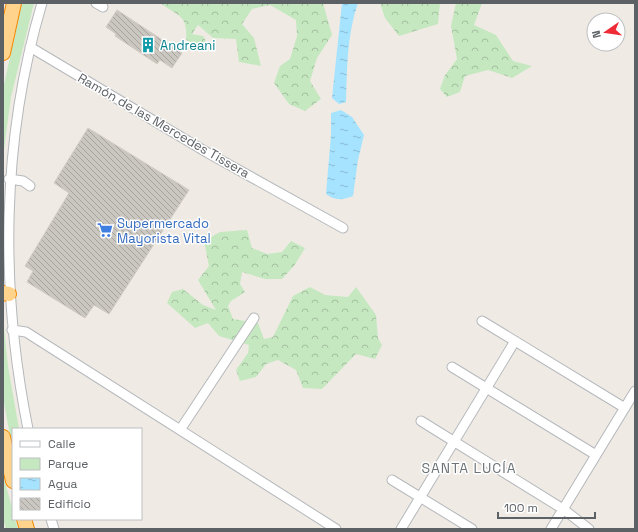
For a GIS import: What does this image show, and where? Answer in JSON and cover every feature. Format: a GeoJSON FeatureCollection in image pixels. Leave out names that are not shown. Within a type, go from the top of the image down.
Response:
{"type":"FeatureCollection","features":[{"type":"Feature","properties":{"kind":"highway"},"geometry":{"type":"LineString","coordinates":[[3,52],[14,3]]}},
{"type":"Feature","properties":{"kind":"highway"},"geometry":{"type":"LineString","coordinates":[[3,437],[12,477]]}},
{"type":"Feature","properties":{"kind":"street"},"geometry":{"type":"LineString","coordinates":[[28,428],[18,376],[6,294],[9,179],[15,124],[30,47],[42,3]]}},
{"type":"Feature","properties":{"kind":"street","name":"Ramón de las Mercedes Tissera"},"geometry":{"type":"LineString","coordinates":[[30,47],[208,153],[299,202],[343,228]]}},
{"type":"Feature","properties":{"kind":"street"},"geometry":{"type":"LineString","coordinates":[[9,179],[23,181],[30,186]]}},
{"type":"Feature","properties":{"kind":"street"},"geometry":{"type":"LineString","coordinates":[[180,430],[254,318]]}},
{"type":"Feature","properties":{"kind":"street"},"geometry":{"type":"LineString","coordinates":[[482,320],[625,408]]}},
{"type":"Feature","properties":{"kind":"street"},"geometry":{"type":"LineString","coordinates":[[12,330],[26,332],[336,529]]}},
{"type":"Feature","properties":{"kind":"street"},"geometry":{"type":"LineString","coordinates":[[401,529],[516,341]]}},
{"type":"Feature","properties":{"kind":"street"},"geometry":{"type":"LineString","coordinates":[[452,367],[596,456]]}},
{"type":"Feature","properties":{"kind":"street"},"geometry":{"type":"LineString","coordinates":[[551,529],[635,391]]}},
{"type":"Feature","properties":{"kind":"street"},"geometry":{"type":"LineString","coordinates":[[421,421],[563,509],[589,529]]}},
{"type":"Feature","properties":{"kind":"street"},"geometry":{"type":"LineString","coordinates":[[392,480],[472,529]]}},
{"type":"Feature","properties":{"kind":"green space"},"geometry":{"type":"Polygon","coordinates":[[[22,3],[34,3],[11,97],[3,157],[3,89],[22,3]]]}},
{"type":"Feature","properties":{"kind":"green space"},"geometry":{"type":"Polygon","coordinates":[[[160,3],[323,3],[332,35],[317,58],[310,81],[321,99],[305,111],[289,104],[274,83],[280,66],[290,59],[297,36],[296,20],[270,5],[252,9],[242,24],[254,38],[261,66],[239,62],[236,39],[213,38],[198,25],[192,34],[203,36],[206,41],[199,45],[191,44],[186,39],[186,31],[183,20],[177,14],[160,3]]]}},
{"type":"Feature","properties":{"kind":"green space"},"geometry":{"type":"Polygon","coordinates":[[[380,3],[440,3],[438,24],[399,36],[385,18],[380,3]]]}},
{"type":"Feature","properties":{"kind":"green space"},"geometry":{"type":"Polygon","coordinates":[[[456,3],[482,3],[474,25],[496,35],[513,61],[532,66],[512,78],[488,70],[465,76],[460,92],[447,97],[440,89],[445,75],[457,59],[451,26],[456,3]]]}},
{"type":"Feature","properties":{"kind":"green space"},"geometry":{"type":"Polygon","coordinates":[[[247,230],[252,248],[267,254],[282,252],[291,241],[305,248],[294,266],[282,279],[265,279],[242,272],[240,284],[245,292],[231,301],[228,306],[233,319],[258,323],[264,339],[273,337],[293,296],[310,287],[325,295],[348,297],[356,287],[376,315],[378,338],[382,345],[375,359],[356,354],[322,389],[303,388],[296,370],[278,360],[266,364],[256,377],[240,381],[236,370],[248,353],[249,345],[219,336],[208,323],[195,328],[167,303],[172,292],[183,289],[203,305],[216,310],[198,280],[209,266],[204,241],[220,232],[247,230]]]}},
{"type":"Feature","properties":{"kind":"green space"},"geometry":{"type":"Polygon","coordinates":[[[3,318],[8,366],[19,428],[12,428],[12,447],[3,397],[3,318]]]}},
{"type":"Feature","properties":{"kind":"green space"},"geometry":{"type":"Polygon","coordinates":[[[3,475],[12,507],[12,520],[15,520],[18,529],[6,529],[3,519],[3,475]]]}},
{"type":"Feature","properties":{"kind":"water"},"geometry":{"type":"Polygon","coordinates":[[[342,3],[358,3],[354,15],[350,39],[347,64],[346,102],[339,104],[332,98],[342,3]]]}},
{"type":"Feature","properties":{"kind":"water"},"geometry":{"type":"Polygon","coordinates":[[[341,110],[352,117],[364,135],[358,160],[353,196],[339,199],[333,198],[326,194],[331,135],[331,113],[341,110]]]}},
{"type":"Feature","properties":{"kind":"building","name":"Andreani"},"geometry":{"type":"Polygon","coordinates":[[[117,10],[182,53],[172,68],[160,60],[157,64],[115,36],[116,34],[106,27],[117,10]]]}},
{"type":"Feature","properties":{"kind":"building","name":"Supermercado Mayorista Vital"},"geometry":{"type":"Polygon","coordinates":[[[88,128],[189,190],[109,314],[94,305],[85,318],[27,282],[33,271],[25,266],[69,193],[54,183],[88,128]]]}},
{"type":"Feature","properties":{"kind":"place","name":"Andreani"},"geometry":{"type":"Point","coordinates":[148,45]}},
{"type":"Feature","properties":{"kind":"place","name":"Supermercado Mayorista Vital"},"geometry":{"type":"Point","coordinates":[105,230]}},
{"type":"Feature","properties":{"kind":"district","name":"SANTA LUCÍA"},"geometry":{"type":"Point","coordinates":[469,468]}}]}
